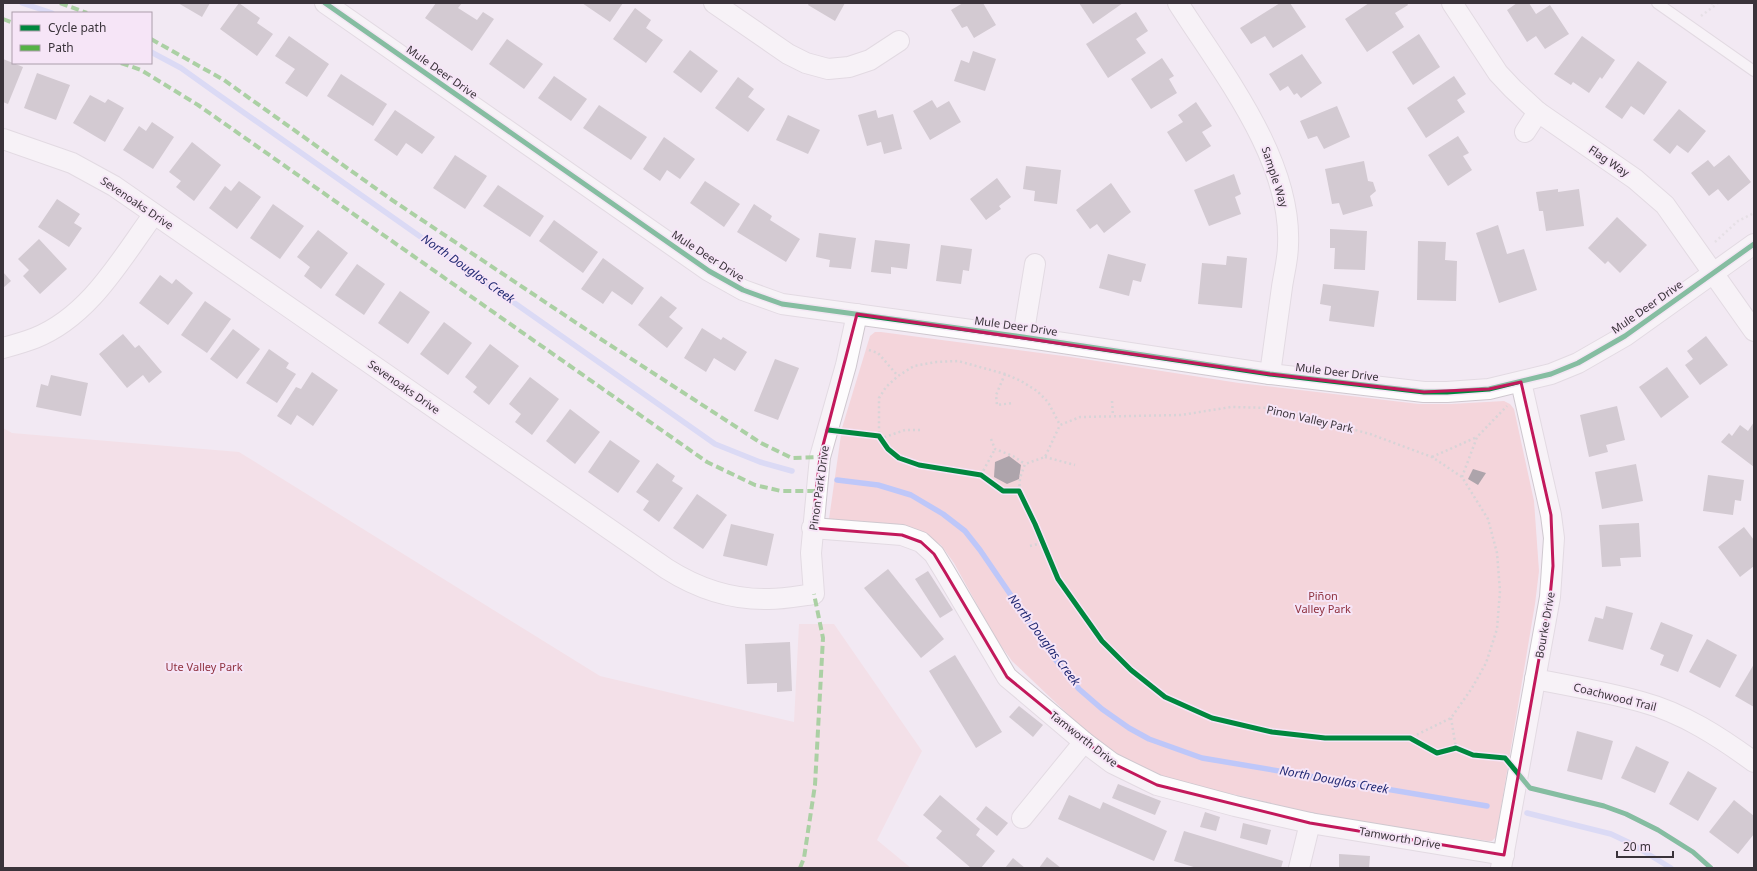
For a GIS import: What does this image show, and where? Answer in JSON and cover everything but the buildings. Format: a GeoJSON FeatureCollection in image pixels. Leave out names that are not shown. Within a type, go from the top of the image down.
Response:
{"type":"FeatureCollection","features":[{"type":"Feature","properties":{"kind":"street","name":"Mule Deer Drive"},"geometry":{"type":"LineString","coordinates":[[325,3],[728,282],[743,290],[782,304],[1023,337],[1270,374],[1424,392],[1447,392],[1489,389],[1521,382],[1551,374],[1578,363],[1626,336],[1754,244]]}},
{"type":"Feature","properties":{"kind":"street"},"geometry":{"type":"LineString","coordinates":[[714,3],[788,54],[806,63],[828,69],[849,67],[870,60],[898,41]]}},
{"type":"Feature","properties":{"kind":"street","name":"Sample Way"},"geometry":{"type":"LineString","coordinates":[[1178,3],[1247,111],[1275,169],[1283,197],[1287,219],[1288,245],[1270,374]]}},
{"type":"Feature","properties":{"kind":"street","name":"Flag Way"},"geometry":{"type":"LineString","coordinates":[[1452,3],[1498,73],[1538,112],[1635,179],[1651,191],[1665,205],[1754,331]]}},
{"type":"Feature","properties":{"kind":"street"},"geometry":{"type":"LineString","coordinates":[[1525,132],[1538,112]]}},
{"type":"Feature","properties":{"kind":"street","name":"Sevenoaks Drive"},"geometry":{"type":"LineString","coordinates":[[3,139],[79,166],[114,186],[685,580],[703,588],[749,598],[770,599],[814,594]]}},
{"type":"Feature","properties":{"kind":"street"},"geometry":{"type":"LineString","coordinates":[[3,348],[36,338],[55,327],[85,304],[100,289],[154,214]]}},
{"type":"Feature","properties":{"kind":"street"},"geometry":{"type":"LineString","coordinates":[[1023,337],[1035,264]]}},
{"type":"Feature","properties":{"kind":"street","name":"Pinon Park Drive"},"geometry":{"type":"LineString","coordinates":[[814,594],[811,553],[812,528],[820,457],[846,365],[857,314]]}},
{"type":"Feature","properties":{"kind":"street","name":"Bourke Drive"},"geometry":{"type":"LineString","coordinates":[[1502,861],[1550,597],[1554,538],[1546,491],[1521,382]]}},
{"type":"Feature","properties":{"kind":"street","name":"Tamworth Drive"},"geometry":{"type":"LineString","coordinates":[[812,528],[902,535],[920,542],[934,554],[938,560],[1008,677],[1084,742],[1112,763],[1157,785],[1235,806],[1310,823],[1502,861]]}},
{"type":"Feature","properties":{"kind":"street","name":"Coachwood Trail"},"geometry":{"type":"LineString","coordinates":[[1535,678],[1629,699],[1672,713],[1704,728],[1754,762]]}},
{"type":"Feature","properties":{"kind":"street"},"geometry":{"type":"LineString","coordinates":[[1022,818],[1084,742]]}},
{"type":"Feature","properties":{"kind":"street"},"geometry":{"type":"LineString","coordinates":[[1299,868],[1310,823]]}},
{"type":"Feature","properties":{"kind":"lane"},"geometry":{"type":"LineString","coordinates":[[1657,3],[1754,71]]}},
{"type":"Feature","properties":{"kind":"path"},"geometry":{"type":"LineString","coordinates":[[1711,3],[1715,5]]}},
{"type":"Feature","properties":{"kind":"path"},"geometry":{"type":"LineString","coordinates":[[1688,25],[1718,3]]}},
{"type":"Feature","properties":{"kind":"path"},"geometry":{"type":"LineString","coordinates":[[1713,244],[1738,221],[1754,213]]}},
{"type":"Feature","properties":{"kind":"path"},"geometry":{"type":"LineString","coordinates":[[869,350],[878,353],[898,376]]}},
{"type":"Feature","properties":{"kind":"path"},"geometry":{"type":"LineString","coordinates":[[920,430],[905,430],[885,437],[879,436],[879,398],[886,387],[898,376],[914,366],[936,362],[958,361],[1005,374],[1021,381],[1038,392],[1048,402],[1060,425],[1045,457]]}},
{"type":"Feature","properties":{"kind":"path"},"geometry":{"type":"LineString","coordinates":[[1005,374],[996,395],[997,405],[1013,403]]}},
{"type":"Feature","properties":{"kind":"path"},"geometry":{"type":"LineString","coordinates":[[1112,401],[1113,416]]}},
{"type":"Feature","properties":{"kind":"path"},"geometry":{"type":"LineString","coordinates":[[1432,457],[1476,437],[1508,405]]}},
{"type":"Feature","properties":{"kind":"path"},"geometry":{"type":"LineString","coordinates":[[1462,476],[1476,437]]}},
{"type":"Feature","properties":{"kind":"path"},"geometry":{"type":"LineString","coordinates":[[991,439],[995,449],[1013,456],[1025,464]]}},
{"type":"Feature","properties":{"kind":"path"},"geometry":{"type":"LineString","coordinates":[[981,475],[995,449]]}},
{"type":"Feature","properties":{"kind":"path"},"geometry":{"type":"LineString","coordinates":[[1025,464],[1045,457],[1075,465]]}},
{"type":"Feature","properties":{"kind":"path"},"geometry":{"type":"LineString","coordinates":[[1019,491],[1020,478],[1025,464]]}},
{"type":"Feature","properties":{"kind":"path"},"geometry":{"type":"LineString","coordinates":[[1030,546],[1042,543]]}},
{"type":"Feature","properties":{"kind":"path"},"geometry":{"type":"LineString","coordinates":[[1451,718],[1456,748]]}},
{"type":"Feature","properties":{"kind":"highlighted area"},"geometry":{"type":"Polygon","coordinates":[[[857,314],[1270,374],[1424,392],[1489,389],[1521,382],[1551,515],[1553,566],[1550,597],[1504,855],[1310,823],[1157,785],[1112,763],[1007,677],[934,554],[921,542],[902,535],[812,528],[820,457],[857,314]]]}},
{"type":"Feature","properties":{"kind":"green space","name":"Piñon Valley Park"},"geometry":{"type":"Polygon","coordinates":[[[875,332],[1071,357],[1239,383],[1419,404],[1504,401],[1510,404],[1514,409],[1534,501],[1539,571],[1535,604],[1496,837],[1492,841],[1488,841],[1320,816],[1255,799],[1190,785],[1145,771],[1113,753],[1074,720],[1012,661],[996,639],[954,563],[941,545],[928,536],[829,519],[842,428],[870,336],[875,332]]]}},
{"type":"Feature","properties":{"kind":"green space","name":"Ute Valley Park"},"geometry":{"type":"Polygon","coordinates":[[[3,428],[12,433],[239,452],[600,676],[794,722],[799,624],[834,624],[922,751],[877,840],[911,868],[3,868],[3,428]]]}},
{"type":"Feature","properties":{"kind":"waterway","name":"North Douglas Creek"},"geometry":{"type":"LineString","coordinates":[[22,3],[49,12]]}},
{"type":"Feature","properties":{"kind":"waterway","name":"North Douglas Creek"},"geometry":{"type":"LineString","coordinates":[[152,53],[181,68],[715,444],[760,462],[792,471]]}},
{"type":"Feature","properties":{"kind":"waterway","name":"North Douglas Creek"},"geometry":{"type":"LineString","coordinates":[[837,480],[878,485],[911,495],[943,514],[965,531],[980,550],[1051,654],[1079,689],[1102,709],[1129,728],[1149,739],[1202,758],[1487,806]]}},
{"type":"Feature","properties":{"kind":"waterway","name":"North Douglas Creek"},"geometry":{"type":"LineString","coordinates":[[1527,813],[1611,834],[1630,843],[1671,868]]}},
{"type":"Feature","properties":{"kind":"marked path"},"geometry":{"type":"LineString","coordinates":[[60,3],[84,12]]}},
{"type":"Feature","properties":{"kind":"marked path"},"geometry":{"type":"LineString","coordinates":[[3,19],[12,23]]}},
{"type":"Feature","properties":{"kind":"marked path"},"geometry":{"type":"LineString","coordinates":[[152,40],[224,80],[392,200],[593,334],[761,443],[792,458],[820,457]]}},
{"type":"Feature","properties":{"kind":"marked path"},"geometry":{"type":"LineString","coordinates":[[124,64],[141,70],[198,105],[707,462],[755,485],[781,491],[816,491]]}},
{"type":"Feature","properties":{"kind":"marked path"},"geometry":{"type":"LineString","coordinates":[[800,868],[804,858],[815,785],[823,638],[814,594]]}},
{"type":"Feature","properties":{"kind":"cycle path"},"geometry":{"type":"LineString","coordinates":[[325,3],[709,271],[743,290],[782,304],[1023,337],[1270,374],[1424,392],[1447,392],[1489,389],[1551,374],[1578,363],[1625,336],[1754,244]]}},
{"type":"Feature","properties":{"kind":"cycle path"},"geometry":{"type":"LineString","coordinates":[[828,430],[879,436],[888,449],[899,458],[919,465],[981,475],[1003,491],[1019,491],[1035,524],[1058,579],[1102,641],[1131,670],[1165,697],[1212,718],[1272,732],[1325,738],[1410,738],[1437,753],[1456,748],[1473,755],[1505,758],[1530,788],[1604,806],[1626,814],[1658,830],[1693,852],[1711,868]]}}]}
